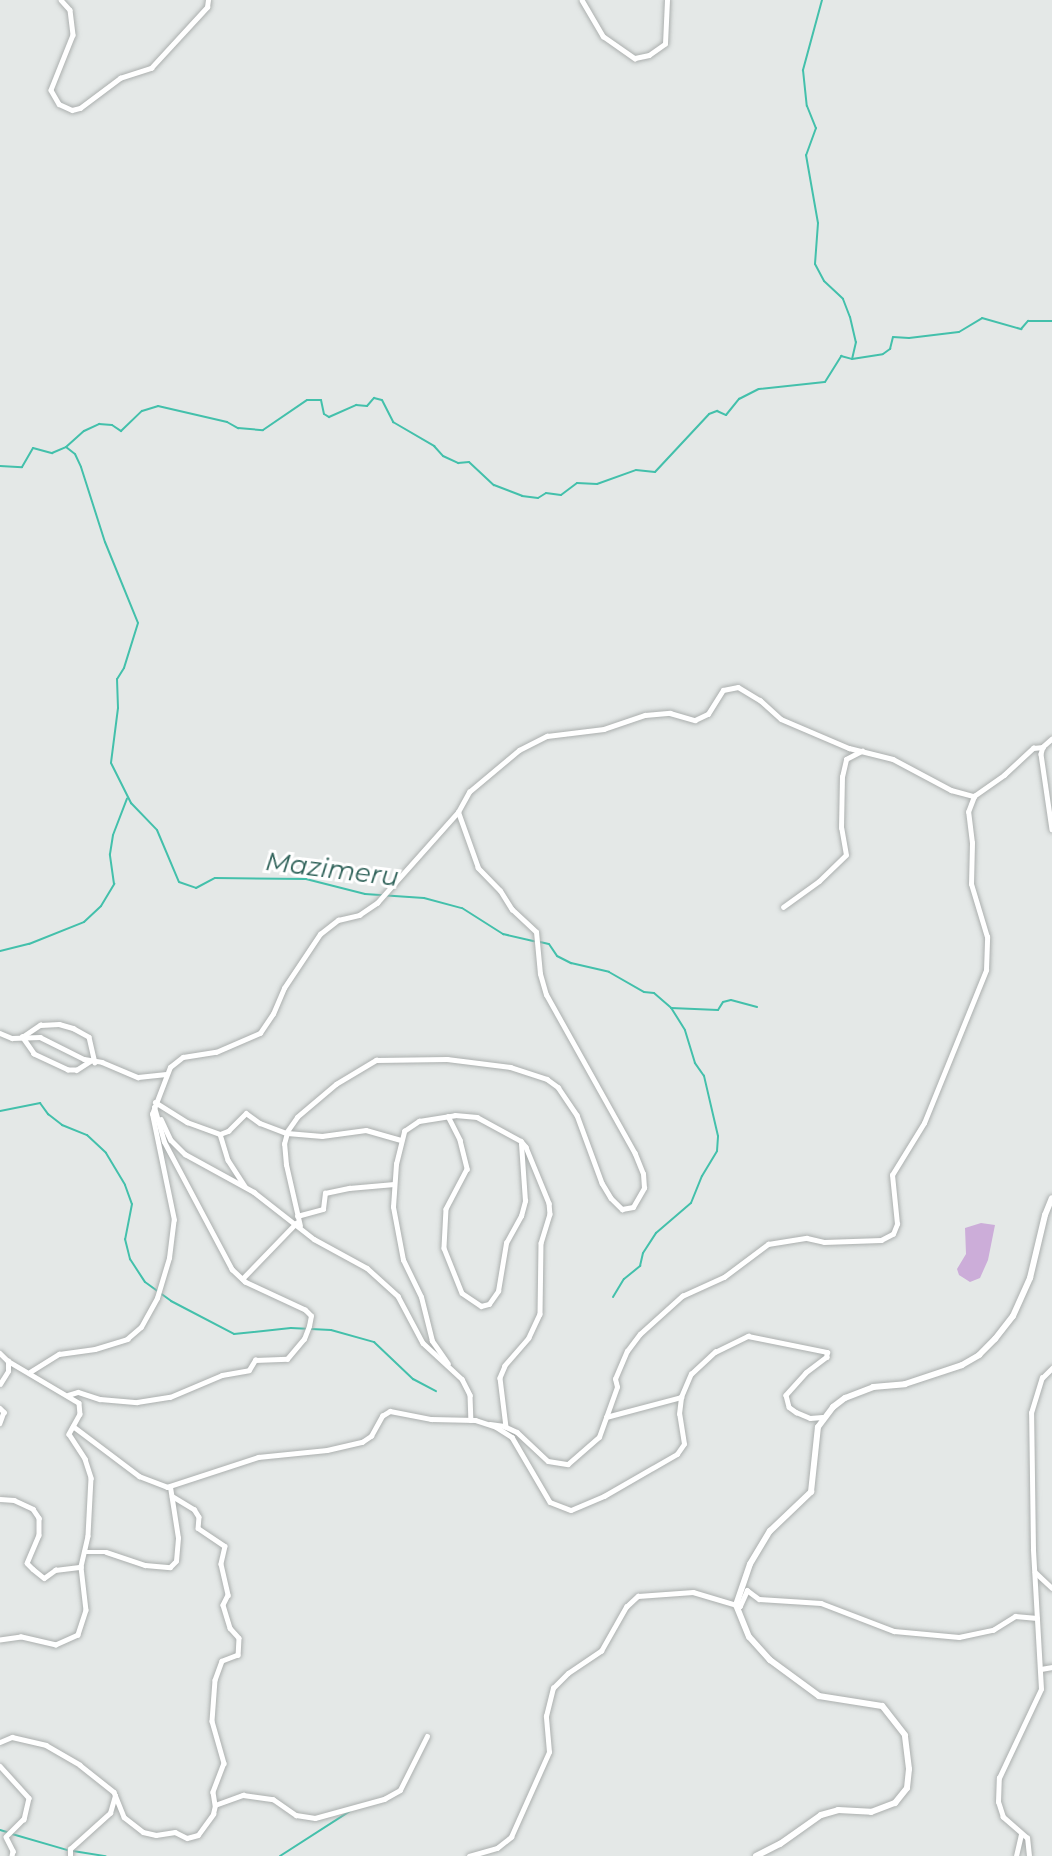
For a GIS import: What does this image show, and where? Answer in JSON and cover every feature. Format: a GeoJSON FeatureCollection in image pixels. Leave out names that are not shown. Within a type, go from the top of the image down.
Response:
{"type":"FeatureCollection","features":[{"type":"Feature","properties":{"kind":"main road"},"geometry":{"type":"LineString","coordinates":[[756,1856],[783,1842],[821,1815],[838,1810],[871,1812],[895,1803],[907,1788],[909,1761],[905,1735],[886,1709],[872,1702],[828,1699],[815,1693],[757,1647],[743,1628],[736,1605],[741,1584],[766,1537],[811,1492],[816,1436],[822,1417],[855,1392],[913,1382],[962,1365],[986,1349],[1013,1316],[1033,1268],[1043,1222],[1052,1198]]}},
{"type":"Feature","properties":{"kind":"street"},"geometry":{"type":"LineString","coordinates":[[61,0],[70,10],[73,35],[51,90],[60,104],[72,110],[80,108],[120,78],[151,68],[207,7],[208,0]]}},
{"type":"Feature","properties":{"kind":"street"},"geometry":{"type":"LineString","coordinates":[[582,0],[603,36],[629,57],[635,58],[649,55],[665,44],[667,0]]}},
{"type":"Feature","properties":{"kind":"street"},"geometry":{"type":"LineString","coordinates":[[30,1372],[59,1354],[94,1349],[127,1339],[141,1327],[157,1298],[172,1248],[174,1220],[153,1127],[154,1104],[166,1074],[183,1057],[216,1052],[260,1033],[273,1014],[284,988],[320,934],[338,920],[359,915],[372,908],[458,812],[469,792],[528,744],[553,734],[604,729],[645,715],[670,713],[695,720],[708,714],[718,695],[731,687],[748,692],[781,719],[863,751],[893,759],[951,790],[974,796]]}},
{"type":"Feature","properties":{"kind":"street"},"geometry":{"type":"LineString","coordinates":[[73,1426],[139,1476],[170,1487],[258,1457],[358,1443],[371,1436],[382,1416],[390,1411],[431,1419],[471,1420],[506,1427],[521,1436],[544,1459],[563,1465],[577,1458],[597,1440],[623,1359],[640,1334],[682,1296],[724,1277],[768,1244],[807,1238],[824,1242],[881,1240],[893,1234],[897,1224],[892,1175],[924,1123],[986,970],[987,937],[971,884],[972,843],[968,820],[974,796],[1004,775],[1033,748],[1043,747],[1052,739]]}},
{"type":"Feature","properties":{"kind":"street"},"geometry":{"type":"LineString","coordinates":[[1043,747],[1042,764],[1052,829]]}},
{"type":"Feature","properties":{"kind":"street"},"geometry":{"type":"LineString","coordinates":[[783,907],[820,881],[846,855],[841,828],[843,767],[849,756],[863,751]]}},
{"type":"Feature","properties":{"kind":"street"},"geometry":{"type":"LineString","coordinates":[[298,1225],[286,1165],[284,1144],[287,1133],[308,1107],[346,1077],[376,1060],[447,1059],[510,1068],[547,1079],[558,1087],[577,1115],[602,1183],[617,1206],[633,1207],[640,1198],[643,1174],[635,1154],[547,995],[540,974],[536,932],[512,910],[500,891],[478,868],[458,812]]}},
{"type":"Feature","properties":{"kind":"street"},"geometry":{"type":"LineString","coordinates":[[22,1037],[40,1026],[59,1024],[73,1028],[89,1037],[93,1061]]}},
{"type":"Feature","properties":{"kind":"street"},"geometry":{"type":"LineString","coordinates":[[0,1033],[12,1038],[40,1037],[139,1078],[166,1074]]}},
{"type":"Feature","properties":{"kind":"street"},"geometry":{"type":"LineString","coordinates":[[22,1037],[34,1054],[68,1070],[77,1070],[93,1061]]}},
{"type":"Feature","properties":{"kind":"street"},"geometry":{"type":"LineString","coordinates":[[154,1104],[187,1122],[220,1133],[226,1132],[246,1113],[268,1127],[287,1133],[317,1136],[366,1130],[400,1140]]}},
{"type":"Feature","properties":{"kind":"street"},"geometry":{"type":"LineString","coordinates":[[154,1104],[165,1131],[178,1148],[202,1166],[245,1187],[327,1248],[362,1264],[404,1304],[423,1343],[448,1364]]}},
{"type":"Feature","properties":{"kind":"street"},"geometry":{"type":"LineString","coordinates":[[68,1395],[78,1392],[100,1399],[152,1401],[170,1397],[222,1375],[249,1370],[255,1360],[286,1359],[304,1339],[311,1316],[242,1279],[227,1262],[164,1142],[154,1104]]}},
{"type":"Feature","properties":{"kind":"street"},"geometry":{"type":"LineString","coordinates":[[471,1420],[468,1391],[432,1341],[424,1305],[400,1251],[393,1216],[400,1140],[413,1124],[448,1116],[477,1117],[521,1141],[545,1192],[550,1214],[541,1242],[540,1314],[527,1342],[505,1366],[500,1378],[506,1427]]}},
{"type":"Feature","properties":{"kind":"street"},"geometry":{"type":"LineString","coordinates":[[448,1116],[460,1140],[467,1169],[446,1209],[444,1248],[462,1293],[481,1306],[490,1304],[498,1291],[506,1243],[521,1216],[525,1200],[521,1141]]}},
{"type":"Feature","properties":{"kind":"street"},"geometry":{"type":"LineString","coordinates":[[220,1133],[228,1160],[245,1187]]}},
{"type":"Feature","properties":{"kind":"street"},"geometry":{"type":"LineString","coordinates":[[297,1216],[323,1209],[325,1194],[349,1188],[394,1184]]}},
{"type":"Feature","properties":{"kind":"street"},"geometry":{"type":"LineString","coordinates":[[242,1279],[298,1225]]}},
{"type":"Feature","properties":{"kind":"street"},"geometry":{"type":"LineString","coordinates":[[490,1424],[515,1440],[550,1502],[571,1510],[604,1496],[677,1454],[684,1444],[678,1414],[681,1398],[691,1374],[721,1347],[755,1335],[827,1352],[827,1357],[806,1373],[786,1395],[789,1406],[796,1412],[810,1418],[822,1417]]}},
{"type":"Feature","properties":{"kind":"street"},"geometry":{"type":"LineString","coordinates":[[0,1353],[8,1361],[77,1400],[81,1409],[69,1434],[85,1459],[91,1478],[81,1567],[86,1610],[78,1635],[56,1645],[21,1637],[0,1640]]}},
{"type":"Feature","properties":{"kind":"street"},"geometry":{"type":"LineString","coordinates":[[0,1384],[8,1371],[8,1361]]}},
{"type":"Feature","properties":{"kind":"street"},"geometry":{"type":"LineString","coordinates":[[1029,1856],[1028,1840],[1002,1815],[998,1802],[999,1778],[1006,1758],[1039,1697],[1041,1669],[1035,1571],[1031,1413],[1042,1378],[1052,1368]]}},
{"type":"Feature","properties":{"kind":"street"},"geometry":{"type":"LineString","coordinates":[[606,1417],[681,1398]]}},
{"type":"Feature","properties":{"kind":"street"},"geometry":{"type":"LineString","coordinates":[[0,1408],[4,1412],[0,1423]]}},
{"type":"Feature","properties":{"kind":"street"},"geometry":{"type":"LineString","coordinates":[[84,1552],[106,1552],[145,1565],[170,1567],[176,1561],[178,1538],[170,1487]]}},
{"type":"Feature","properties":{"kind":"street"},"geometry":{"type":"LineString","coordinates":[[0,1742],[12,1737],[46,1745],[80,1765],[116,1795],[124,1817],[148,1835],[175,1832],[187,1838],[198,1835],[213,1814],[213,1792],[224,1763],[212,1721],[215,1680],[222,1661],[237,1654],[239,1638],[230,1628],[223,1605],[228,1595],[221,1564],[225,1546],[198,1528],[199,1517],[194,1509],[172,1496]]}},
{"type":"Feature","properties":{"kind":"street"},"geometry":{"type":"LineString","coordinates":[[0,1499],[14,1500],[33,1509],[39,1518],[39,1535],[27,1563],[33,1569],[44,1578],[55,1570],[81,1567]]}},
{"type":"Feature","properties":{"kind":"street"},"geometry":{"type":"LineString","coordinates":[[1035,1571],[1052,1588]]}},
{"type":"Feature","properties":{"kind":"street"},"geometry":{"type":"LineString","coordinates":[[469,1856],[497,1848],[512,1837],[549,1752],[546,1716],[553,1688],[558,1680],[601,1651],[633,1598],[641,1595],[693,1592],[736,1605],[742,1603],[747,1590],[759,1599],[821,1603],[894,1631],[959,1637],[993,1630],[1015,1616],[1033,1620],[1037,1618]]}},
{"type":"Feature","properties":{"kind":"street"},"geometry":{"type":"LineString","coordinates":[[1041,1669],[1052,1667]]}},
{"type":"Feature","properties":{"kind":"street"},"geometry":{"type":"LineString","coordinates":[[215,1805],[243,1795],[253,1796],[273,1799],[296,1815],[315,1818],[384,1799],[400,1790],[427,1736]]}},
{"type":"Feature","properties":{"kind":"street"},"geometry":{"type":"LineString","coordinates":[[0,1766],[29,1798],[24,1819],[6,1837],[13,1851],[12,1856]]}},
{"type":"Feature","properties":{"kind":"street"},"geometry":{"type":"LineString","coordinates":[[70,1856],[69,1849],[110,1813],[116,1795]]}},
{"type":"Feature","properties":{"kind":"street"},"geometry":{"type":"LineString","coordinates":[[1016,1856],[1021,1835]]}},
{"type":"Feature","properties":{"kind":"shaded area"},"geometry":{"type":"Polygon","coordinates":[[[981,1223],[995,1225],[988,1260],[980,1278],[970,1282],[959,1275],[957,1269],[966,1254],[965,1228],[981,1223]]]}},
{"type":"Feature","properties":{"kind":"waterway"},"geometry":{"type":"LineString","coordinates":[[822,0],[803,70],[807,106],[816,128],[806,155],[818,223],[815,264],[824,281],[843,299],[856,342],[852,359]]}},
{"type":"Feature","properties":{"kind":"waterway"},"geometry":{"type":"LineString","coordinates":[[0,466],[22,467],[33,448],[52,453],[66,447],[84,431],[99,424],[112,425],[121,431],[142,411],[158,406],[227,422],[238,428],[263,430],[307,400],[321,400],[324,414],[329,417],[356,405],[367,406],[374,398],[382,400],[393,422],[434,446],[443,456],[458,463],[469,462],[494,485],[522,496],[538,498],[546,493],[561,495],[577,483],[597,484],[636,470],[655,472],[709,414],[717,411],[726,415],[739,399],[759,389],[825,382],[841,356],[852,359],[883,354],[890,349],[893,337],[909,338],[959,332],[982,318],[1021,329],[1028,321],[1052,321]]}},
{"type":"Feature","properties":{"kind":"waterway","name":"Mazimeru"},"geometry":{"type":"LineString","coordinates":[[66,447],[75,454],[81,467],[105,542],[138,623],[124,668],[117,679],[118,708],[111,763],[131,803],[157,830],[179,882],[196,888],[215,878],[306,879],[365,894],[424,898],[462,908],[503,934],[534,941]]}},
{"type":"Feature","properties":{"kind":"waterway"},"geometry":{"type":"LineString","coordinates":[[0,951],[29,944],[84,922],[101,906],[114,884],[110,854],[113,835],[127,799]]}},
{"type":"Feature","properties":{"kind":"waterway","name":"Mazimeru"},"geometry":{"type":"LineString","coordinates":[[540,942],[549,944],[557,956],[571,963],[609,972],[644,992],[654,993],[671,1008],[718,1010],[723,1002],[731,1000],[757,1007]]}},
{"type":"Feature","properties":{"kind":"waterway"},"geometry":{"type":"LineString","coordinates":[[613,1297],[624,1279],[640,1266],[643,1253],[656,1233],[691,1203],[702,1176],[717,1151],[718,1136],[704,1076],[695,1063],[685,1030],[671,1008]]}},
{"type":"Feature","properties":{"kind":"waterway"},"geometry":{"type":"LineString","coordinates":[[0,1111],[40,1103],[48,1114],[62,1125],[87,1135],[106,1153],[125,1185],[132,1204],[125,1239],[130,1259],[145,1282],[171,1301],[234,1334],[291,1328],[331,1330],[374,1342],[413,1379],[436,1391]]}},
{"type":"Feature","properties":{"kind":"waterway"},"geometry":{"type":"LineString","coordinates":[[280,1856],[350,1811]]}},
{"type":"Feature","properties":{"kind":"waterway"},"geometry":{"type":"LineString","coordinates":[[0,1830],[7,1832]]}},
{"type":"Feature","properties":{"kind":"waterway"},"geometry":{"type":"LineString","coordinates":[[12,1834],[67,1850]]}},
{"type":"Feature","properties":{"kind":"waterway"},"geometry":{"type":"LineString","coordinates":[[73,1851],[106,1856]]}}]}
